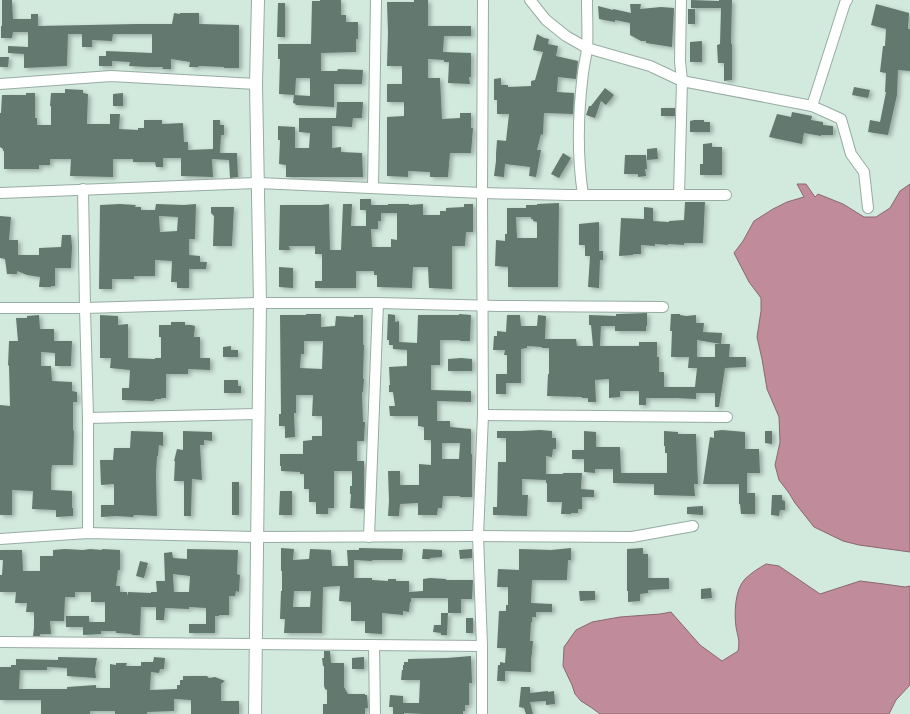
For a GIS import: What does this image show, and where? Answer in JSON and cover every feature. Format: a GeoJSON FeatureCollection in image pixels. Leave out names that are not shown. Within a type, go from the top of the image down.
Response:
{"type":"FeatureCollection","features":[{"type":"Feature","properties":{"kind":"street"},"geometry":{"type":"LineString","coordinates":[[255,714],[260,303],[256,84],[258,0]]}},
{"type":"Feature","properties":{"kind":"street"},"geometry":{"type":"LineString","coordinates":[[374,188],[376,0]]}},
{"type":"Feature","properties":{"kind":"street"},"geometry":{"type":"LineString","coordinates":[[482,714],[482,646],[478,536],[483,415],[482,193],[484,0]]}},
{"type":"Feature","properties":{"kind":"street"},"geometry":{"type":"LineString","coordinates":[[530,0],[546,20],[566,36],[587,48],[650,66],[682,81],[812,106],[841,118],[851,154],[864,172],[868,208]]}},
{"type":"Feature","properties":{"kind":"street"},"geometry":{"type":"LineString","coordinates":[[584,195],[581,179],[580,122],[583,73],[587,48],[587,0]]}},
{"type":"Feature","properties":{"kind":"street"},"geometry":{"type":"LineString","coordinates":[[679,195],[682,81],[680,61],[681,0]]}},
{"type":"Feature","properties":{"kind":"street"},"geometry":{"type":"LineString","coordinates":[[812,106],[847,0]]}},
{"type":"Feature","properties":{"kind":"street"},"geometry":{"type":"LineString","coordinates":[[0,84],[111,76],[256,84]]}},
{"type":"Feature","properties":{"kind":"street"},"geometry":{"type":"LineString","coordinates":[[0,193],[258,183],[482,193],[726,195]]}},
{"type":"Feature","properties":{"kind":"street"},"geometry":{"type":"LineString","coordinates":[[83,189],[88,418],[88,533]]}},
{"type":"Feature","properties":{"kind":"street"},"geometry":{"type":"LineString","coordinates":[[0,308],[85,308],[260,303],[663,307]]}},
{"type":"Feature","properties":{"kind":"street"},"geometry":{"type":"LineString","coordinates":[[369,537],[378,303]]}},
{"type":"Feature","properties":{"kind":"street"},"geometry":{"type":"LineString","coordinates":[[88,418],[258,414]]}},
{"type":"Feature","properties":{"kind":"street"},"geometry":{"type":"LineString","coordinates":[[483,415],[727,417]]}},
{"type":"Feature","properties":{"kind":"street"},"geometry":{"type":"LineString","coordinates":[[0,539],[88,533],[258,537],[478,536],[632,538],[693,526]]}},
{"type":"Feature","properties":{"kind":"street"},"geometry":{"type":"LineString","coordinates":[[0,642],[482,646]]}},
{"type":"Feature","properties":{"kind":"street"},"geometry":{"type":"LineString","coordinates":[[374,645],[375,714]]}},
{"type":"Feature","properties":{"kind":"shaded area"},"geometry":{"type":"Polygon","coordinates":[[[797,184],[806,184],[815,197],[818,194],[843,204],[864,217],[876,217],[890,208],[900,191],[910,184],[910,552],[859,545],[843,541],[814,527],[779,480],[775,465],[780,442],[779,417],[767,389],[757,337],[761,311],[761,298],[749,282],[734,253],[743,241],[754,221],[787,202],[804,197],[797,184]]]}},
{"type":"Feature","properties":{"kind":"shaded area"},"geometry":{"type":"Polygon","coordinates":[[[766,564],[779,566],[820,594],[860,581],[905,587],[910,586],[910,685],[896,700],[889,714],[600,714],[581,701],[575,694],[563,666],[564,647],[576,630],[592,622],[620,617],[671,612],[700,645],[722,661],[738,651],[739,641],[735,615],[737,595],[745,579],[766,564]]]}},
{"type":"Feature","properties":{"kind":"building"},"geometry":{"type":"Polygon","coordinates":[[[2,0],[12,0],[13,19],[31,19],[31,14],[38,14],[38,26],[172,24],[174,13],[199,13],[199,24],[239,25],[239,68],[189,67],[190,62],[171,59],[171,69],[162,69],[163,67],[129,66],[130,62],[112,61],[112,66],[99,66],[99,56],[106,56],[106,51],[152,53],[152,34],[113,34],[112,41],[92,40],[92,47],[82,47],[82,34],[68,34],[67,66],[24,68],[24,54],[8,53],[8,46],[28,47],[28,32],[13,32],[12,38],[1,38],[2,0]]]}},
{"type":"Feature","properties":{"kind":"building"},"geometry":{"type":"Polygon","coordinates":[[[341,0],[341,15],[346,15],[346,22],[358,22],[356,52],[321,53],[321,71],[337,71],[338,69],[363,70],[362,84],[334,84],[334,107],[295,105],[296,104],[293,103],[294,95],[310,96],[310,78],[296,78],[295,95],[279,94],[280,59],[278,59],[278,44],[311,44],[312,1],[341,0]]]}},
{"type":"Feature","properties":{"kind":"building"},"geometry":{"type":"Polygon","coordinates":[[[414,0],[428,0],[428,26],[471,26],[471,36],[444,36],[443,52],[471,53],[471,77],[469,77],[470,84],[448,83],[449,62],[444,62],[444,60],[428,59],[428,78],[440,78],[442,119],[460,118],[460,113],[471,113],[471,128],[473,128],[471,153],[450,153],[448,177],[430,177],[430,172],[408,171],[408,177],[387,176],[387,117],[404,116],[404,102],[387,102],[387,84],[402,84],[402,66],[387,66],[387,2],[414,2],[414,0]]]}},
{"type":"Feature","properties":{"kind":"building"},"geometry":{"type":"Polygon","coordinates":[[[691,0],[732,0],[732,80],[724,81],[724,63],[718,63],[717,45],[720,44],[721,8],[691,8],[691,0]]]}},
{"type":"Feature","properties":{"kind":"building"},"geometry":{"type":"Polygon","coordinates":[[[278,3],[285,3],[285,37],[277,37],[278,3]]]}},
{"type":"Feature","properties":{"kind":"building"},"geometry":{"type":"Polygon","coordinates":[[[630,4],[641,4],[640,9],[661,7],[674,8],[672,47],[646,43],[646,41],[641,41],[630,35],[630,23],[599,19],[598,6],[631,13],[630,4]]]}},
{"type":"Feature","properties":{"kind":"building"},"geometry":{"type":"Polygon","coordinates":[[[876,4],[909,13],[908,29],[910,29],[910,71],[898,70],[897,95],[888,135],[868,132],[870,120],[880,122],[886,92],[886,73],[880,72],[883,46],[885,46],[886,29],[871,25],[876,4]]]}},
{"type":"Feature","properties":{"kind":"building"},"geometry":{"type":"Polygon","coordinates":[[[688,9],[695,9],[695,24],[688,24],[688,9]]]}},
{"type":"Feature","properties":{"kind":"building"},"geometry":{"type":"Polygon","coordinates":[[[537,34],[549,39],[548,44],[558,46],[556,56],[578,61],[576,79],[558,77],[557,92],[574,93],[573,114],[544,113],[543,135],[541,134],[537,150],[541,150],[536,177],[529,176],[530,167],[505,164],[504,177],[494,176],[497,140],[506,141],[509,114],[497,114],[497,100],[494,100],[494,79],[501,78],[501,85],[508,85],[508,87],[531,86],[531,81],[535,80],[543,52],[533,50],[537,34]]]}},
{"type":"Feature","properties":{"kind":"building"},"geometry":{"type":"Polygon","coordinates":[[[702,41],[702,62],[690,62],[690,42],[702,41]]]}},
{"type":"Feature","properties":{"kind":"building"},"geometry":{"type":"Polygon","coordinates":[[[0,57],[9,57],[8,67],[0,67],[0,57]]]}},
{"type":"Feature","properties":{"kind":"building"},"geometry":{"type":"Polygon","coordinates":[[[854,87],[870,90],[868,98],[852,95],[854,87]]]}},
{"type":"Feature","properties":{"kind":"building"},"geometry":{"type":"Polygon","coordinates":[[[605,88],[614,95],[606,105],[601,101],[595,118],[586,115],[589,106],[591,106],[605,88]]]}},
{"type":"Feature","properties":{"kind":"building"},"geometry":{"type":"Polygon","coordinates":[[[65,89],[83,90],[83,93],[88,94],[87,124],[110,124],[110,114],[120,114],[119,129],[138,130],[138,128],[144,128],[144,120],[162,120],[162,124],[183,123],[184,142],[188,142],[188,150],[213,149],[213,120],[220,120],[220,125],[224,125],[224,135],[221,135],[220,153],[237,153],[238,177],[230,178],[229,160],[212,159],[213,177],[181,176],[181,158],[163,158],[163,167],[156,167],[155,162],[133,162],[133,159],[113,159],[113,177],[70,176],[71,159],[50,159],[50,165],[39,165],[39,169],[4,169],[4,151],[0,147],[0,113],[2,95],[26,95],[26,93],[35,93],[35,118],[37,118],[37,125],[51,125],[51,93],[65,93],[65,89]]]}},
{"type":"Feature","properties":{"kind":"building"},"geometry":{"type":"Polygon","coordinates":[[[123,93],[123,106],[113,106],[113,94],[123,93]]]}},
{"type":"Feature","properties":{"kind":"building"},"geometry":{"type":"Polygon","coordinates":[[[337,102],[363,102],[362,118],[353,118],[352,127],[332,126],[332,148],[341,147],[341,152],[362,153],[363,177],[286,177],[286,165],[279,164],[280,140],[278,140],[278,126],[295,127],[295,148],[309,148],[310,133],[299,132],[299,118],[336,118],[337,102]]]}},
{"type":"Feature","properties":{"kind":"building"},"geometry":{"type":"Polygon","coordinates":[[[661,108],[675,108],[675,116],[661,116],[661,108]]]}},
{"type":"Feature","properties":{"kind":"building"},"geometry":{"type":"Polygon","coordinates":[[[792,112],[812,116],[811,120],[823,122],[823,125],[833,126],[833,135],[821,136],[804,133],[802,144],[769,137],[777,114],[791,117],[792,112]]]}},
{"type":"Feature","properties":{"kind":"building"},"geometry":{"type":"Polygon","coordinates":[[[704,120],[704,122],[710,122],[710,132],[690,132],[690,121],[704,120]]]}},
{"type":"Feature","properties":{"kind":"building"},"geometry":{"type":"Polygon","coordinates":[[[712,143],[712,147],[722,147],[722,175],[700,175],[700,164],[703,164],[703,144],[712,143]]]}},
{"type":"Feature","properties":{"kind":"building"},"geometry":{"type":"Polygon","coordinates":[[[657,148],[658,159],[647,160],[647,149],[657,148]]]}},
{"type":"Feature","properties":{"kind":"building"},"geometry":{"type":"Polygon","coordinates":[[[563,153],[571,158],[559,178],[551,174],[563,153]]]}},
{"type":"Feature","properties":{"kind":"building"},"geometry":{"type":"Polygon","coordinates":[[[625,155],[646,155],[646,176],[638,177],[638,174],[624,174],[625,155]]]}},
{"type":"Feature","properties":{"kind":"building"},"geometry":{"type":"Polygon","coordinates":[[[360,199],[371,199],[371,205],[423,204],[423,215],[440,215],[440,211],[446,211],[446,208],[464,207],[464,204],[473,204],[473,232],[466,232],[465,246],[452,246],[452,289],[429,288],[428,267],[413,267],[412,288],[377,287],[377,275],[374,275],[374,271],[356,271],[356,288],[315,288],[315,281],[322,281],[322,254],[315,254],[315,246],[289,246],[290,250],[279,250],[280,205],[329,204],[330,250],[341,250],[343,204],[352,204],[351,226],[366,226],[366,210],[360,210],[360,199]],[[381,213],[381,221],[378,221],[378,229],[371,229],[372,247],[391,247],[391,239],[397,240],[397,213],[381,213]]]}},
{"type":"Feature","properties":{"kind":"building"},"geometry":{"type":"Polygon","coordinates":[[[685,202],[705,202],[703,243],[684,243],[684,245],[655,244],[655,246],[641,245],[641,254],[619,256],[621,218],[644,219],[644,207],[653,208],[653,221],[669,222],[684,220],[685,202]]]}},
{"type":"Feature","properties":{"kind":"building"},"geometry":{"type":"Polygon","coordinates":[[[559,203],[558,287],[508,287],[508,267],[495,266],[496,240],[505,241],[505,234],[507,234],[507,208],[526,208],[526,205],[559,203]],[[516,217],[517,238],[537,238],[537,222],[533,221],[531,217],[516,217]]]}},
{"type":"Feature","properties":{"kind":"building"},"geometry":{"type":"Polygon","coordinates":[[[156,204],[196,204],[195,239],[189,239],[189,255],[200,256],[200,262],[207,262],[206,269],[189,269],[189,288],[177,288],[177,282],[171,282],[172,261],[155,260],[155,276],[134,276],[134,279],[112,279],[112,289],[99,289],[100,205],[136,205],[135,207],[141,207],[141,210],[155,210],[156,204]],[[159,216],[160,232],[177,231],[178,217],[159,216]]]}},
{"type":"Feature","properties":{"kind":"building"},"geometry":{"type":"Polygon","coordinates":[[[211,207],[234,207],[232,246],[213,246],[214,216],[211,213],[211,207]]]}},
{"type":"Feature","properties":{"kind":"building"},"geometry":{"type":"Polygon","coordinates":[[[0,216],[11,217],[9,240],[18,240],[18,255],[39,255],[39,248],[61,247],[62,235],[71,235],[71,268],[55,268],[55,286],[39,287],[40,277],[27,275],[17,271],[17,274],[7,274],[5,259],[0,258],[0,216]]]}},
{"type":"Feature","properties":{"kind":"building"},"geometry":{"type":"Polygon","coordinates":[[[599,222],[599,251],[603,251],[603,260],[600,260],[599,288],[588,287],[590,256],[585,256],[585,245],[579,245],[579,224],[599,222]]]}},
{"type":"Feature","properties":{"kind":"building"},"geometry":{"type":"Polygon","coordinates":[[[279,267],[293,268],[293,288],[279,287],[279,267]]]}},
{"type":"Feature","properties":{"kind":"building"},"geometry":{"type":"Polygon","coordinates":[[[647,313],[646,331],[615,331],[615,326],[601,326],[600,346],[639,346],[639,342],[657,342],[659,372],[664,372],[664,387],[695,387],[697,368],[688,368],[689,357],[671,357],[672,331],[670,331],[671,314],[686,316],[696,315],[696,323],[704,323],[703,332],[722,333],[721,344],[730,344],[729,357],[746,357],[746,367],[725,368],[719,407],[715,407],[715,393],[696,393],[696,399],[646,398],[646,405],[639,405],[639,391],[620,391],[620,397],[609,398],[609,379],[595,380],[596,402],[588,402],[588,398],[582,397],[547,396],[549,348],[527,346],[527,348],[521,349],[521,383],[506,383],[506,394],[496,394],[496,374],[507,374],[507,355],[504,355],[505,350],[493,350],[494,336],[497,336],[497,331],[506,332],[507,315],[520,315],[521,326],[537,326],[538,315],[546,316],[545,339],[576,339],[577,346],[593,346],[591,325],[589,325],[589,315],[616,316],[616,314],[647,313]],[[697,340],[697,357],[715,357],[715,344],[721,344],[697,340]]]}},
{"type":"Feature","properties":{"kind":"building"},"geometry":{"type":"Polygon","coordinates":[[[321,314],[321,327],[335,326],[336,316],[354,317],[354,315],[363,315],[364,379],[362,392],[363,422],[365,422],[364,441],[357,441],[357,461],[364,461],[364,509],[350,508],[352,471],[334,471],[334,508],[328,508],[328,514],[316,514],[316,502],[309,502],[309,489],[304,489],[304,474],[300,474],[300,472],[281,471],[280,454],[303,454],[303,441],[312,440],[312,436],[322,436],[322,416],[312,416],[313,395],[296,395],[296,413],[294,413],[295,437],[285,438],[285,426],[279,426],[279,414],[281,414],[280,315],[321,314]],[[304,341],[304,354],[301,354],[300,368],[322,369],[323,341],[304,341]]]}},
{"type":"Feature","properties":{"kind":"building"},"geometry":{"type":"Polygon","coordinates":[[[388,314],[395,315],[395,322],[399,321],[399,342],[417,343],[418,315],[471,315],[470,341],[440,340],[440,365],[431,365],[431,390],[471,391],[471,402],[437,401],[437,421],[450,421],[450,427],[471,429],[472,497],[443,496],[442,508],[438,508],[437,515],[418,515],[418,503],[400,504],[399,516],[388,516],[388,471],[400,471],[400,485],[419,485],[419,464],[431,465],[431,440],[424,440],[424,427],[418,426],[418,416],[390,416],[389,406],[395,406],[393,392],[389,392],[389,367],[407,366],[407,350],[393,349],[393,345],[389,345],[389,340],[387,340],[388,314]],[[442,443],[442,459],[459,459],[460,443],[442,443]]]}},
{"type":"Feature","properties":{"kind":"building"},"geometry":{"type":"Polygon","coordinates":[[[39,315],[40,329],[54,329],[54,341],[72,341],[71,366],[55,366],[55,353],[41,352],[41,366],[51,366],[52,381],[72,382],[72,391],[77,392],[77,402],[73,402],[73,465],[52,465],[51,474],[51,490],[72,491],[73,516],[56,517],[56,510],[32,509],[33,491],[12,490],[12,515],[0,515],[0,405],[10,406],[9,365],[8,366],[9,341],[18,341],[16,318],[27,318],[27,316],[39,315]]]}},
{"type":"Feature","properties":{"kind":"building"},"geometry":{"type":"Polygon","coordinates":[[[100,315],[118,316],[118,325],[128,324],[128,358],[161,358],[161,337],[159,337],[159,325],[171,325],[171,322],[185,322],[185,325],[195,326],[194,337],[200,337],[200,358],[210,358],[210,370],[188,369],[188,374],[166,374],[166,398],[155,399],[153,401],[122,400],[122,388],[129,388],[130,370],[110,368],[111,358],[100,358],[100,315]]]}},
{"type":"Feature","properties":{"kind":"building"},"geometry":{"type":"Polygon","coordinates":[[[231,346],[231,350],[238,350],[238,357],[223,357],[223,347],[231,346]]]}},
{"type":"Feature","properties":{"kind":"building"},"geometry":{"type":"Polygon","coordinates":[[[448,359],[472,359],[472,371],[448,371],[448,359]]]}},
{"type":"Feature","properties":{"kind":"building"},"geometry":{"type":"Polygon","coordinates":[[[224,380],[238,380],[238,386],[241,386],[241,393],[224,393],[224,380]]]}},
{"type":"Feature","properties":{"kind":"building"},"geometry":{"type":"Polygon","coordinates":[[[722,430],[745,432],[745,449],[759,449],[760,473],[747,473],[747,493],[755,493],[755,514],[741,514],[739,504],[739,484],[703,484],[710,437],[714,438],[714,431],[722,430]]]}},
{"type":"Feature","properties":{"kind":"building"},"geometry":{"type":"Polygon","coordinates":[[[131,431],[163,432],[163,446],[159,445],[157,456],[157,516],[134,515],[133,517],[101,517],[101,505],[114,505],[114,484],[101,485],[100,460],[113,460],[114,448],[130,448],[131,431]]]}},
{"type":"Feature","properties":{"kind":"building"},"geometry":{"type":"Polygon","coordinates":[[[183,431],[212,432],[212,441],[204,440],[204,445],[200,445],[202,480],[192,479],[191,516],[184,516],[184,481],[174,481],[174,461],[177,449],[183,450],[183,431]]]}},
{"type":"Feature","properties":{"kind":"building"},"geometry":{"type":"Polygon","coordinates":[[[497,431],[552,431],[552,438],[556,438],[556,449],[553,449],[552,457],[546,456],[546,480],[522,479],[522,495],[528,495],[527,516],[493,515],[493,507],[497,507],[498,462],[506,462],[506,438],[497,438],[497,431]]]}},
{"type":"Feature","properties":{"kind":"building"},"geometry":{"type":"Polygon","coordinates":[[[584,431],[596,432],[596,447],[620,447],[621,473],[667,473],[667,453],[665,453],[664,446],[664,431],[678,432],[678,434],[696,434],[698,484],[694,484],[695,496],[654,495],[654,484],[613,483],[613,469],[595,469],[595,473],[584,472],[584,459],[572,459],[572,450],[584,450],[584,431]]]}},
{"type":"Feature","properties":{"kind":"building"},"geometry":{"type":"Polygon","coordinates":[[[765,431],[772,431],[772,444],[765,443],[765,431]]]}},
{"type":"Feature","properties":{"kind":"building"},"geometry":{"type":"Polygon","coordinates":[[[582,473],[581,489],[594,490],[594,497],[582,497],[582,509],[578,509],[578,513],[561,514],[562,502],[547,502],[546,474],[582,473]]]}},
{"type":"Feature","properties":{"kind":"building"},"geometry":{"type":"Polygon","coordinates":[[[232,482],[239,482],[239,515],[232,515],[232,482]]]}},
{"type":"Feature","properties":{"kind":"building"},"geometry":{"type":"Polygon","coordinates":[[[280,491],[292,491],[292,515],[279,515],[280,491]]]}},
{"type":"Feature","properties":{"kind":"building"},"geometry":{"type":"Polygon","coordinates":[[[772,495],[782,495],[782,500],[785,501],[785,510],[780,510],[779,516],[771,515],[772,495]]]}},
{"type":"Feature","properties":{"kind":"building"},"geometry":{"type":"Polygon","coordinates":[[[703,506],[703,515],[687,514],[687,507],[703,506]]]}},
{"type":"Feature","properties":{"kind":"building"},"geometry":{"type":"Polygon","coordinates":[[[281,548],[294,549],[293,560],[309,559],[310,549],[331,550],[332,566],[348,566],[347,550],[359,550],[359,548],[403,549],[402,560],[354,560],[354,578],[372,578],[372,580],[388,581],[388,579],[396,579],[396,581],[409,581],[409,592],[423,591],[423,579],[473,580],[472,599],[461,599],[461,613],[448,613],[448,598],[411,598],[409,612],[403,611],[403,615],[382,613],[382,634],[365,633],[365,621],[351,621],[351,602],[339,601],[340,586],[323,587],[322,633],[284,633],[285,619],[280,619],[282,591],[281,548]],[[294,591],[293,607],[310,607],[311,591],[294,591]]]}},
{"type":"Feature","properties":{"kind":"building"},"geometry":{"type":"Polygon","coordinates":[[[571,548],[571,560],[568,560],[567,580],[532,580],[531,603],[552,604],[552,612],[536,612],[536,617],[532,617],[530,641],[533,641],[531,672],[505,671],[505,681],[497,681],[498,665],[500,665],[500,662],[505,663],[506,648],[497,648],[499,611],[506,611],[506,605],[508,605],[508,587],[497,587],[498,569],[519,570],[519,549],[551,550],[571,548]]]}},
{"type":"Feature","properties":{"kind":"building"},"geometry":{"type":"Polygon","coordinates":[[[643,548],[643,554],[648,554],[648,578],[669,578],[669,589],[648,590],[648,593],[640,594],[640,601],[628,602],[627,549],[643,548]]]}},
{"type":"Feature","properties":{"kind":"building"},"geometry":{"type":"Polygon","coordinates":[[[187,549],[238,550],[237,574],[240,575],[239,592],[236,591],[235,596],[229,596],[229,615],[215,616],[215,633],[189,633],[189,624],[206,624],[206,608],[165,608],[164,620],[156,620],[156,607],[141,607],[140,635],[116,633],[116,631],[101,631],[101,634],[83,635],[83,627],[66,627],[66,616],[89,616],[89,622],[105,622],[105,602],[91,602],[91,592],[75,592],[75,597],[65,597],[64,621],[50,621],[51,634],[40,634],[40,636],[33,636],[34,612],[26,612],[27,603],[15,603],[16,592],[0,592],[0,575],[2,575],[3,560],[0,560],[0,550],[22,550],[23,571],[40,571],[40,556],[53,556],[53,550],[120,550],[120,570],[118,570],[116,586],[120,586],[120,592],[127,592],[127,596],[128,592],[157,592],[156,581],[165,581],[164,553],[172,552],[173,558],[187,559],[187,549]],[[173,574],[174,592],[189,592],[190,576],[173,574]]]}},
{"type":"Feature","properties":{"kind":"building"},"geometry":{"type":"Polygon","coordinates":[[[423,549],[442,550],[442,557],[422,559],[423,549]]]}},
{"type":"Feature","properties":{"kind":"building"},"geometry":{"type":"Polygon","coordinates":[[[472,549],[472,558],[460,559],[459,550],[472,549]]]}},
{"type":"Feature","properties":{"kind":"building"},"geometry":{"type":"Polygon","coordinates":[[[140,561],[148,563],[144,578],[136,576],[140,561]]]}},
{"type":"Feature","properties":{"kind":"building"},"geometry":{"type":"Polygon","coordinates":[[[711,588],[712,598],[701,599],[701,589],[711,588]]]}},
{"type":"Feature","properties":{"kind":"building"},"geometry":{"type":"Polygon","coordinates":[[[579,591],[595,591],[595,600],[580,601],[579,591]]]}},
{"type":"Feature","properties":{"kind":"building"},"geometry":{"type":"Polygon","coordinates":[[[441,613],[448,613],[447,635],[441,635],[441,633],[433,632],[434,625],[441,625],[441,613]]]}},
{"type":"Feature","properties":{"kind":"building"},"geometry":{"type":"Polygon","coordinates":[[[466,618],[473,618],[473,633],[466,633],[466,618]]]}},
{"type":"Feature","properties":{"kind":"building"},"geometry":{"type":"Polygon","coordinates":[[[324,651],[330,651],[331,663],[344,663],[344,687],[348,694],[367,695],[368,708],[365,708],[365,714],[323,714],[323,704],[327,704],[327,690],[324,686],[324,666],[322,658],[324,658],[324,651]]]}},
{"type":"Feature","properties":{"kind":"building"},"geometry":{"type":"Polygon","coordinates":[[[471,656],[472,683],[469,683],[469,705],[465,705],[465,711],[463,711],[463,714],[393,714],[393,707],[389,707],[390,695],[403,696],[403,703],[419,703],[420,680],[401,680],[404,662],[408,662],[408,659],[471,656]]]}},
{"type":"Feature","properties":{"kind":"building"},"geometry":{"type":"Polygon","coordinates":[[[58,657],[97,658],[95,669],[96,678],[67,676],[67,668],[47,667],[47,670],[20,670],[19,689],[67,689],[67,687],[96,685],[96,688],[110,688],[110,664],[116,665],[116,663],[127,663],[126,666],[141,666],[141,662],[153,662],[154,657],[165,658],[164,669],[160,669],[159,673],[151,672],[150,690],[177,689],[177,685],[180,685],[180,680],[183,680],[183,676],[215,677],[225,681],[221,684],[221,701],[239,701],[239,714],[191,714],[191,700],[174,699],[174,711],[147,712],[147,714],[115,714],[115,711],[90,711],[90,714],[41,714],[41,700],[0,700],[0,667],[11,667],[11,665],[16,665],[16,659],[58,660],[58,657]]]}},
{"type":"Feature","properties":{"kind":"building"},"geometry":{"type":"Polygon","coordinates":[[[364,657],[364,669],[352,669],[352,658],[364,657]]]}},
{"type":"Feature","properties":{"kind":"building"},"geometry":{"type":"Polygon","coordinates":[[[521,687],[530,687],[530,693],[554,691],[555,704],[546,705],[546,701],[530,702],[533,714],[526,714],[524,708],[519,707],[521,687]]]}}]}
